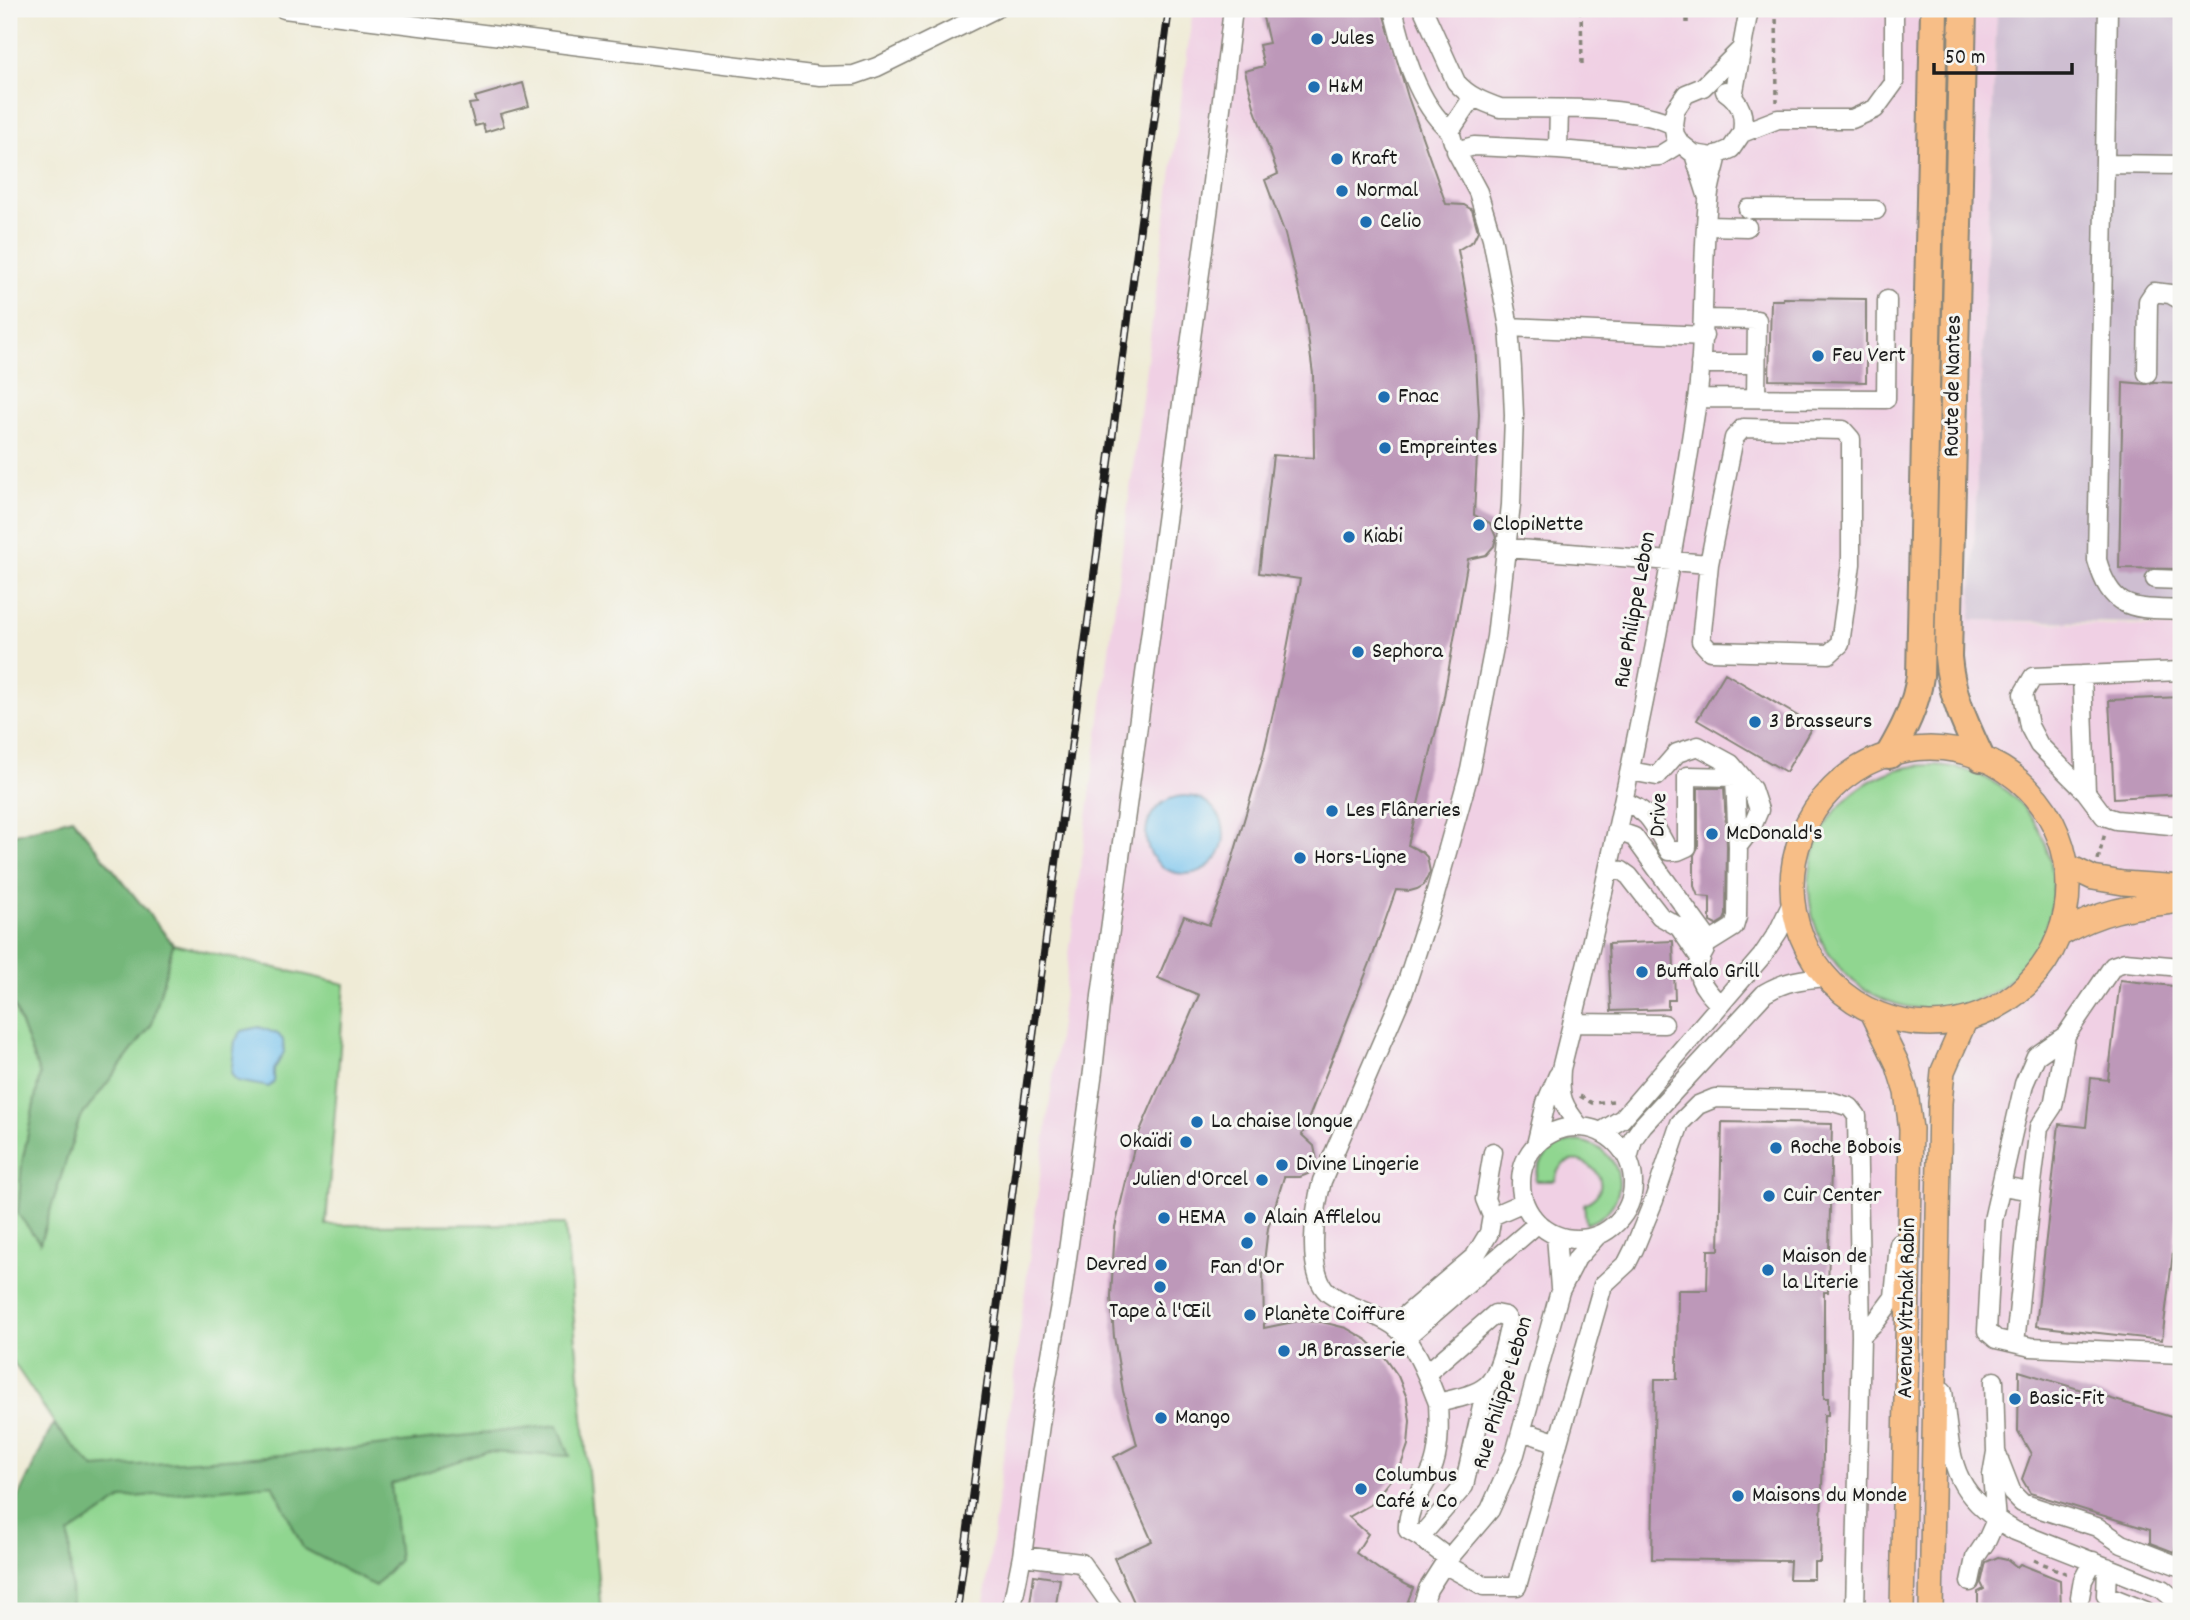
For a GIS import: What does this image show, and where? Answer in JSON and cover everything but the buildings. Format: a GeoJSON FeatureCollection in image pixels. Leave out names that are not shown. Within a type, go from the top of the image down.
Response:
{"type":"FeatureCollection","features":[{"type":"Feature","properties":{"kind":"highway","name":"Route de Nantes"},"geometry":{"type":"LineString","coordinates":[[1889,755],[1911,715],[1918,695],[1920,676],[1934,9]]}},
{"type":"Feature","properties":{"kind":"highway","name":"Route de Nantes"},"geometry":{"type":"LineString","coordinates":[[1963,9],[1948,657],[1959,712],[1981,758]]}},
{"type":"Feature","properties":{"kind":"main road"},"geometry":{"type":"LineString","coordinates":[[1935,748],[1981,758],[2012,775],[2039,800],[2057,831],[2067,866],[2068,901],[2061,934],[2039,973],[2006,1003],[1965,1021],[1918,1025],[1872,1012],[1847,997],[1825,977],[1803,942],[1792,904],[1793,865],[1804,828],[1825,796],[1854,771],[1889,755],[1935,748]]}},
{"type":"Feature","properties":{"kind":"main road"},"geometry":{"type":"LineString","coordinates":[[2067,866],[2093,878],[2181,887]]}},
{"type":"Feature","properties":{"kind":"main road"},"geometry":{"type":"LineString","coordinates":[[2061,934],[2095,915],[2181,901]]}},
{"type":"Feature","properties":{"kind":"main road","name":"Avenue Yitzhak Rabin"},"geometry":{"type":"LineString","coordinates":[[1872,1012],[1897,1063],[1906,1092],[1912,1129],[1902,1611]]}},
{"type":"Feature","properties":{"kind":"main road","name":"Avenue Yitzhak Rabin"},"geometry":{"type":"LineString","coordinates":[[1931,1611],[1940,1103],[1943,1071],[1965,1021]]}},
{"type":"Feature","properties":{"kind":"street"},"geometry":{"type":"LineString","coordinates":[[284,9],[820,76],[854,75],[877,67],[995,9]]}},
{"type":"Feature","properties":{"kind":"street"},"geometry":{"type":"LineString","coordinates":[[1012,1611],[1062,1294],[1089,1101],[1234,9]]}},
{"type":"Feature","properties":{"kind":"street"},"geometry":{"type":"LineString","coordinates":[[1393,9],[1401,39],[1419,85],[1436,119],[1450,131],[1456,151],[1478,192],[1492,237],[1509,327],[1514,415],[1511,505],[1496,637],[1470,770],[1440,880],[1404,991],[1322,1181],[1317,1199],[1317,1276],[1322,1287],[1331,1296],[1400,1332],[1427,1373],[1438,1404],[1440,1428],[1434,1464],[1407,1517],[1408,1530],[1420,1537],[1446,1561],[1484,1586],[1517,1586],[1603,1285],[1627,1263],[1654,1200],[1680,1123],[1698,1105],[1715,1098],[1830,1101],[1850,1107],[1857,1116],[1861,1336],[1855,1611]]}},
{"type":"Feature","properties":{"kind":"street"},"geometry":{"type":"LineString","coordinates":[[1423,9],[1456,82],[1473,97],[1500,108],[1608,111],[1674,118]]}},
{"type":"Feature","properties":{"kind":"street"},"geometry":{"type":"LineString","coordinates":[[1740,50],[1703,87],[1686,94],[1674,118],[1680,143],[1694,154],[1716,156],[1731,149],[1742,133],[1744,120],[1737,102],[1740,50],[1749,9]]}},
{"type":"Feature","properties":{"kind":"street"},"geometry":{"type":"LineString","coordinates":[[1703,87],[1724,90],[1737,102],[1778,113],[1852,119],[1875,109],[1894,83],[1894,9]]}},
{"type":"Feature","properties":{"kind":"street"},"geometry":{"type":"LineString","coordinates":[[2108,9],[2097,560],[2104,584],[2116,599],[2134,607],[2181,610]]}},
{"type":"Feature","properties":{"kind":"street"},"geometry":{"type":"LineString","coordinates":[[1450,131],[1473,97]]}},
{"type":"Feature","properties":{"kind":"street"},"geometry":{"type":"LineString","coordinates":[[1558,150],[1559,109]]}},
{"type":"Feature","properties":{"kind":"street"},"geometry":{"type":"LineString","coordinates":[[1742,133],[1778,113]]}},
{"type":"Feature","properties":{"kind":"street"},"geometry":{"type":"LineString","coordinates":[[1456,151],[1474,146],[1646,157],[1659,156],[1680,143]]}},
{"type":"Feature","properties":{"kind":"street"},"geometry":{"type":"LineString","coordinates":[[1694,154],[1708,198]]}},
{"type":"Feature","properties":{"kind":"street","name":"Rue Philippe Lebon"},"geometry":{"type":"LineString","coordinates":[[1580,1127],[1566,1110],[1559,1092],[1561,1069],[1630,771],[1671,561],[1697,398],[1704,328],[1708,198],[1716,156]]}},
{"type":"Feature","properties":{"kind":"street"},"geometry":{"type":"LineString","coordinates":[[2105,164],[2181,165]]}},
{"type":"Feature","properties":{"kind":"street"},"geometry":{"type":"LineString","coordinates":[[1707,226],[1748,218],[1876,210]]}},
{"type":"Feature","properties":{"kind":"street"},"geometry":{"type":"LineString","coordinates":[[2147,373],[2148,301],[2154,292],[2170,294],[2181,300]]}},
{"type":"Feature","properties":{"kind":"street"},"geometry":{"type":"LineString","coordinates":[[1697,398],[1886,399],[1887,300]]}},
{"type":"Feature","properties":{"kind":"street"},"geometry":{"type":"LineString","coordinates":[[1509,327],[1704,328],[1757,320],[1756,398]]}},
{"type":"Feature","properties":{"kind":"street"},"geometry":{"type":"LineString","coordinates":[[1700,364],[1756,364]]}},
{"type":"Feature","properties":{"kind":"street"},"geometry":{"type":"LineString","coordinates":[[1743,428],[1843,430],[1851,439],[1852,519],[1851,564],[1840,644],[1829,654],[1710,651],[1701,641],[1710,564],[1734,438],[1743,428]]}},
{"type":"Feature","properties":{"kind":"street"},"geometry":{"type":"LineString","coordinates":[[1507,548],[1710,564]]}},
{"type":"Feature","properties":{"kind":"street"},"geometry":{"type":"LineString","coordinates":[[2155,579],[2181,580]]}},
{"type":"Feature","properties":{"kind":"street"},"geometry":{"type":"LineString","coordinates":[[2181,671],[2033,677],[2023,694],[2029,726],[2039,745],[2086,792],[2104,816],[2181,826]]}},
{"type":"Feature","properties":{"kind":"street"},"geometry":{"type":"LineString","coordinates":[[2082,675],[2086,792]]}},
{"type":"Feature","properties":{"kind":"street"},"geometry":{"type":"LineString","coordinates":[[1630,771],[1657,776],[1677,753],[1698,746],[1731,764],[1752,789],[1759,810],[1751,829],[1738,846],[1737,917],[1734,927],[1710,942],[1700,958],[1697,971],[1702,986],[1719,1004]]}},
{"type":"Feature","properties":{"kind":"street","name":"Drive"},"geometry":{"type":"LineString","coordinates":[[1623,802],[1644,811],[1669,851],[1678,851],[1687,847],[1686,776],[1735,777],[1738,846]]}},
{"type":"Feature","properties":{"kind":"street"},"geometry":{"type":"LineString","coordinates":[[1617,831],[1634,837],[1710,942]]}},
{"type":"Feature","properties":{"kind":"street"},"geometry":{"type":"LineString","coordinates":[[1608,869],[1622,871],[1629,876],[1660,916],[1679,927],[1700,958]]}},
{"type":"Feature","properties":{"kind":"street"},"geometry":{"type":"LineString","coordinates":[[1601,1132],[1629,1112],[1762,956],[1776,936],[1792,904]]}},
{"type":"Feature","properties":{"kind":"street"},"geometry":{"type":"LineString","coordinates":[[2181,967],[2125,962],[2113,966],[2066,1035],[2036,1056],[2024,1084],[2003,1186],[1993,1220],[1987,1331],[1996,1339],[2015,1343],[2091,1351],[2181,1354]]}},
{"type":"Feature","properties":{"kind":"street"},"geometry":{"type":"LineString","coordinates":[[1628,1159],[1633,1139],[1643,1125],[1765,993],[1794,980],[1825,977]]}},
{"type":"Feature","properties":{"kind":"street"},"geometry":{"type":"LineString","coordinates":[[1572,1023],[1664,1024]]}},
{"type":"Feature","properties":{"kind":"street"},"geometry":{"type":"LineString","coordinates":[[2015,1343],[2039,1126],[2053,1105],[2066,1035]]}},
{"type":"Feature","properties":{"kind":"street","name":"Rue Philippe Lebon"},"geometry":{"type":"LineString","coordinates":[[1536,1145],[1546,1103],[1561,1069]]}},
{"type":"Feature","properties":{"kind":"street"},"geometry":{"type":"LineString","coordinates":[[2017,1112],[2046,1118]]}},
{"type":"Feature","properties":{"kind":"street"},"geometry":{"type":"LineString","coordinates":[[1580,1127],[1601,1132],[1612,1139],[1628,1159],[1633,1175],[1633,1192],[1629,1206],[1621,1218],[1598,1235],[1570,1239],[1556,1235],[1538,1223],[1524,1202],[1521,1190],[1523,1166],[1536,1145],[1564,1128],[1580,1127]]}},
{"type":"Feature","properties":{"kind":"street"},"geometry":{"type":"LineString","coordinates":[[1861,1336],[1894,1297],[1912,1129]]}},
{"type":"Feature","properties":{"kind":"street"},"geometry":{"type":"LineString","coordinates":[[1400,1332],[1475,1256],[1489,1233],[1492,1216],[1485,1199],[1493,1152]]}},
{"type":"Feature","properties":{"kind":"street"},"geometry":{"type":"LineString","coordinates":[[2003,1186],[2031,1191]]}},
{"type":"Feature","properties":{"kind":"street"},"geometry":{"type":"LineString","coordinates":[[1633,1192],[1654,1200]]}},
{"type":"Feature","properties":{"kind":"street"},"geometry":{"type":"LineString","coordinates":[[1492,1216],[1524,1202]]}},
{"type":"Feature","properties":{"kind":"street"},"geometry":{"type":"LineString","coordinates":[[1400,1332],[1538,1223]]}},
{"type":"Feature","properties":{"kind":"street","name":"Rue Philippe Lebon"},"geometry":{"type":"LineString","coordinates":[[1556,1235],[1560,1291]]}},
{"type":"Feature","properties":{"kind":"street","name":"Rue Philippe Lebon"},"geometry":{"type":"LineString","coordinates":[[1421,1611],[1429,1589],[1446,1561],[1490,1510],[1515,1454],[1560,1291],[1577,1258],[1598,1235]]}},
{"type":"Feature","properties":{"kind":"street"},"geometry":{"type":"LineString","coordinates":[[1420,1537],[1464,1486],[1487,1385],[1501,1358],[1510,1323],[1504,1316],[1494,1314],[1427,1373]]}},
{"type":"Feature","properties":{"kind":"street"},"geometry":{"type":"LineString","coordinates":[[1936,1342],[1951,1458],[1966,1490],[1978,1504],[1996,1520],[2015,1531],[2162,1589],[2181,1605]]}},
{"type":"Feature","properties":{"kind":"street"},"geometry":{"type":"LineString","coordinates":[[1970,1582],[1975,1558],[1996,1520],[1992,1475],[1996,1452],[1994,1381]]}},
{"type":"Feature","properties":{"kind":"street"},"geometry":{"type":"LineString","coordinates":[[1438,1404],[1468,1395],[1487,1385]]}},
{"type":"Feature","properties":{"kind":"street"},"geometry":{"type":"LineString","coordinates":[[1522,1431],[1558,1443]]}},
{"type":"Feature","properties":{"kind":"street"},"geometry":{"type":"LineString","coordinates":[[1996,1452],[2012,1493],[2022,1503],[2097,1527],[2122,1544],[2181,1567],[2162,1589]]}},
{"type":"Feature","properties":{"kind":"street"},"geometry":{"type":"LineString","coordinates":[[2080,1597],[2083,1580],[2104,1566],[2122,1544]]}},
{"type":"Feature","properties":{"kind":"street"},"geometry":{"type":"LineString","coordinates":[[1022,1556],[1081,1563],[1115,1611]]}},
{"type":"Feature","properties":{"kind":"street"},"geometry":{"type":"LineString","coordinates":[[2104,1566],[2106,1603],[2146,1611]]}},
{"type":"Feature","properties":{"kind":"path"},"geometry":{"type":"LineString","coordinates":[[1581,9],[1581,64]]}},
{"type":"Feature","properties":{"kind":"path"},"geometry":{"type":"LineString","coordinates":[[1687,9],[1687,23]]}},
{"type":"Feature","properties":{"kind":"path"},"geometry":{"type":"LineString","coordinates":[[1776,9],[1778,113]]}},
{"type":"Feature","properties":{"kind":"path"},"geometry":{"type":"LineString","coordinates":[[2093,878],[2109,818]]}},
{"type":"Feature","properties":{"kind":"path"},"geometry":{"type":"LineString","coordinates":[[1571,1091],[1592,1103],[1615,1101],[1629,1112]]}},
{"type":"Feature","properties":{"kind":"shaded area"},"geometry":{"type":"Polygon","coordinates":[[[1193,9],[1997,9],[1971,620],[2181,627],[2181,1611],[983,1611],[1193,9]]]}},
{"type":"Feature","properties":{"kind":"shaded area"},"geometry":{"type":"Polygon","coordinates":[[[1997,9],[2181,9],[2181,624],[1971,620],[1997,9]]]}},
{"type":"Feature","properties":{"kind":"green space"},"geometry":{"type":"Polygon","coordinates":[[[1931,765],[1978,775],[1999,786],[2017,801],[2032,819],[2043,840],[2053,887],[2043,934],[2032,955],[2017,973],[1999,988],[1978,999],[1931,1009],[1884,999],[1863,988],[1845,973],[1830,955],[1819,934],[1809,887],[1819,840],[1830,819],[1845,801],[1863,786],[1884,775],[1931,765]]]}},
{"type":"Feature","properties":{"kind":"green space"},"geometry":{"type":"Polygon","coordinates":[[[72,818],[173,944],[152,1024],[79,1120],[40,1243],[18,1214],[22,1163],[40,1075],[9,992],[9,836],[72,818]]]}},
{"type":"Feature","properties":{"kind":"green space"},"geometry":{"type":"Polygon","coordinates":[[[173,944],[345,984],[326,1225],[565,1224],[601,1611],[70,1611],[59,1430],[9,1356],[9,992],[40,1075],[22,1163],[40,1242],[79,1120],[152,1024],[173,944]]]}},
{"type":"Feature","properties":{"kind":"green space"},"geometry":{"type":"Polygon","coordinates":[[[1578,1141],[1595,1146],[1607,1155],[1615,1166],[1619,1180],[1618,1193],[1612,1206],[1586,1224],[1584,1204],[1597,1195],[1600,1184],[1598,1174],[1590,1166],[1580,1161],[1570,1161],[1560,1167],[1555,1181],[1535,1181],[1540,1165],[1549,1153],[1569,1142],[1578,1141]]]}},
{"type":"Feature","properties":{"kind":"green space"},"geometry":{"type":"Polygon","coordinates":[[[53,1424],[94,1468],[324,1452],[558,1425],[570,1456],[485,1452],[391,1484],[399,1560],[375,1586],[303,1548],[273,1484],[123,1498],[69,1534],[72,1611],[9,1611],[9,1517],[53,1424]]]}},
{"type":"Feature","properties":{"kind":"water"},"geometry":{"type":"Polygon","coordinates":[[[1185,796],[1200,799],[1217,813],[1224,835],[1221,850],[1207,867],[1185,874],[1170,871],[1153,857],[1146,835],[1149,820],[1163,803],[1185,796]]]}},
{"type":"Feature","properties":{"kind":"water"},"geometry":{"type":"Polygon","coordinates":[[[259,1027],[278,1034],[283,1040],[284,1052],[274,1070],[274,1082],[269,1087],[237,1081],[231,1074],[235,1041],[242,1031],[259,1027]]]}},
{"type":"Feature","properties":{"kind":"railway"},"geometry":{"type":"LineString","coordinates":[[957,1611],[1169,9]]}},
{"type":"Feature","properties":{"kind":"place","name":"Jules"},"geometry":{"type":"Point","coordinates":[1317,39]}},
{"type":"Feature","properties":{"kind":"place","name":"H&M"},"geometry":{"type":"Point","coordinates":[1314,87]}},
{"type":"Feature","properties":{"kind":"place","name":"Kraft"},"geometry":{"type":"Point","coordinates":[1337,159]}},
{"type":"Feature","properties":{"kind":"place","name":"Normal"},"geometry":{"type":"Point","coordinates":[1342,191]}},
{"type":"Feature","properties":{"kind":"place","name":"Celio"},"geometry":{"type":"Point","coordinates":[1366,222]}},
{"type":"Feature","properties":{"kind":"place","name":"Feu Vert"},"geometry":{"type":"Point","coordinates":[1818,356]}},
{"type":"Feature","properties":{"kind":"place","name":"Fnac"},"geometry":{"type":"Point","coordinates":[1384,397]}},
{"type":"Feature","properties":{"kind":"place","name":"Empreintes"},"geometry":{"type":"Point","coordinates":[1385,448]}},
{"type":"Feature","properties":{"kind":"place","name":"ClopiNette"},"geometry":{"type":"Point","coordinates":[1479,525]}},
{"type":"Feature","properties":{"kind":"place","name":"Kiabi"},"geometry":{"type":"Point","coordinates":[1349,537]}},
{"type":"Feature","properties":{"kind":"place","name":"Sephora"},"geometry":{"type":"Point","coordinates":[1358,652]}},
{"type":"Feature","properties":{"kind":"place","name":"3 Brasseurs"},"geometry":{"type":"Point","coordinates":[1755,722]}},
{"type":"Feature","properties":{"kind":"place","name":"Les Flâneries"},"geometry":{"type":"Point","coordinates":[1332,811]}},
{"type":"Feature","properties":{"kind":"place","name":"McDonald's"},"geometry":{"type":"Point","coordinates":[1712,834]}},
{"type":"Feature","properties":{"kind":"place","name":"Hors-Ligne"},"geometry":{"type":"Point","coordinates":[1300,858]}},
{"type":"Feature","properties":{"kind":"place","name":"Buffalo Grill"},"geometry":{"type":"Point","coordinates":[1642,972]}},
{"type":"Feature","properties":{"kind":"place","name":"La chaise longue"},"geometry":{"type":"Point","coordinates":[1197,1122]}},
{"type":"Feature","properties":{"kind":"place","name":"Okaïdi"},"geometry":{"type":"Point","coordinates":[1186,1142]}},
{"type":"Feature","properties":{"kind":"place","name":"Roche Bobois"},"geometry":{"type":"Point","coordinates":[1776,1148]}},
{"type":"Feature","properties":{"kind":"place","name":"Divine Lingerie"},"geometry":{"type":"Point","coordinates":[1282,1165]}},
{"type":"Feature","properties":{"kind":"place","name":"Julien d'Orcel"},"geometry":{"type":"Point","coordinates":[1262,1180]}},
{"type":"Feature","properties":{"kind":"place","name":"Cuir Center"},"geometry":{"type":"Point","coordinates":[1769,1196]}},
{"type":"Feature","properties":{"kind":"place","name":"HEMA"},"geometry":{"type":"Point","coordinates":[1164,1218]}},
{"type":"Feature","properties":{"kind":"place","name":"Alain Afflelou"},"geometry":{"type":"Point","coordinates":[1250,1218]}},
{"type":"Feature","properties":{"kind":"place","name":"Fan d'Or"},"geometry":{"type":"Point","coordinates":[1247,1243]}},
{"type":"Feature","properties":{"kind":"place","name":"Devred"},"geometry":{"type":"Point","coordinates":[1161,1265]}},
{"type":"Feature","properties":{"kind":"place","name":"Maison de la Literie"},"geometry":{"type":"Point","coordinates":[1768,1270]}},
{"type":"Feature","properties":{"kind":"place","name":"Tape à l'Œil"},"geometry":{"type":"Point","coordinates":[1160,1287]}},
{"type":"Feature","properties":{"kind":"place","name":"Planète Coiffure"},"geometry":{"type":"Point","coordinates":[1250,1315]}},
{"type":"Feature","properties":{"kind":"place","name":"JR Brasserie"},"geometry":{"type":"Point","coordinates":[1284,1351]}},
{"type":"Feature","properties":{"kind":"place","name":"Basic-Fit"},"geometry":{"type":"Point","coordinates":[2015,1399]}},
{"type":"Feature","properties":{"kind":"place","name":"Mango"},"geometry":{"type":"Point","coordinates":[1161,1418]}},
{"type":"Feature","properties":{"kind":"place","name":"Columbus Café & Co"},"geometry":{"type":"Point","coordinates":[1361,1489]}},
{"type":"Feature","properties":{"kind":"place","name":"Maisons du Monde"},"geometry":{"type":"Point","coordinates":[1738,1496]}}]}
